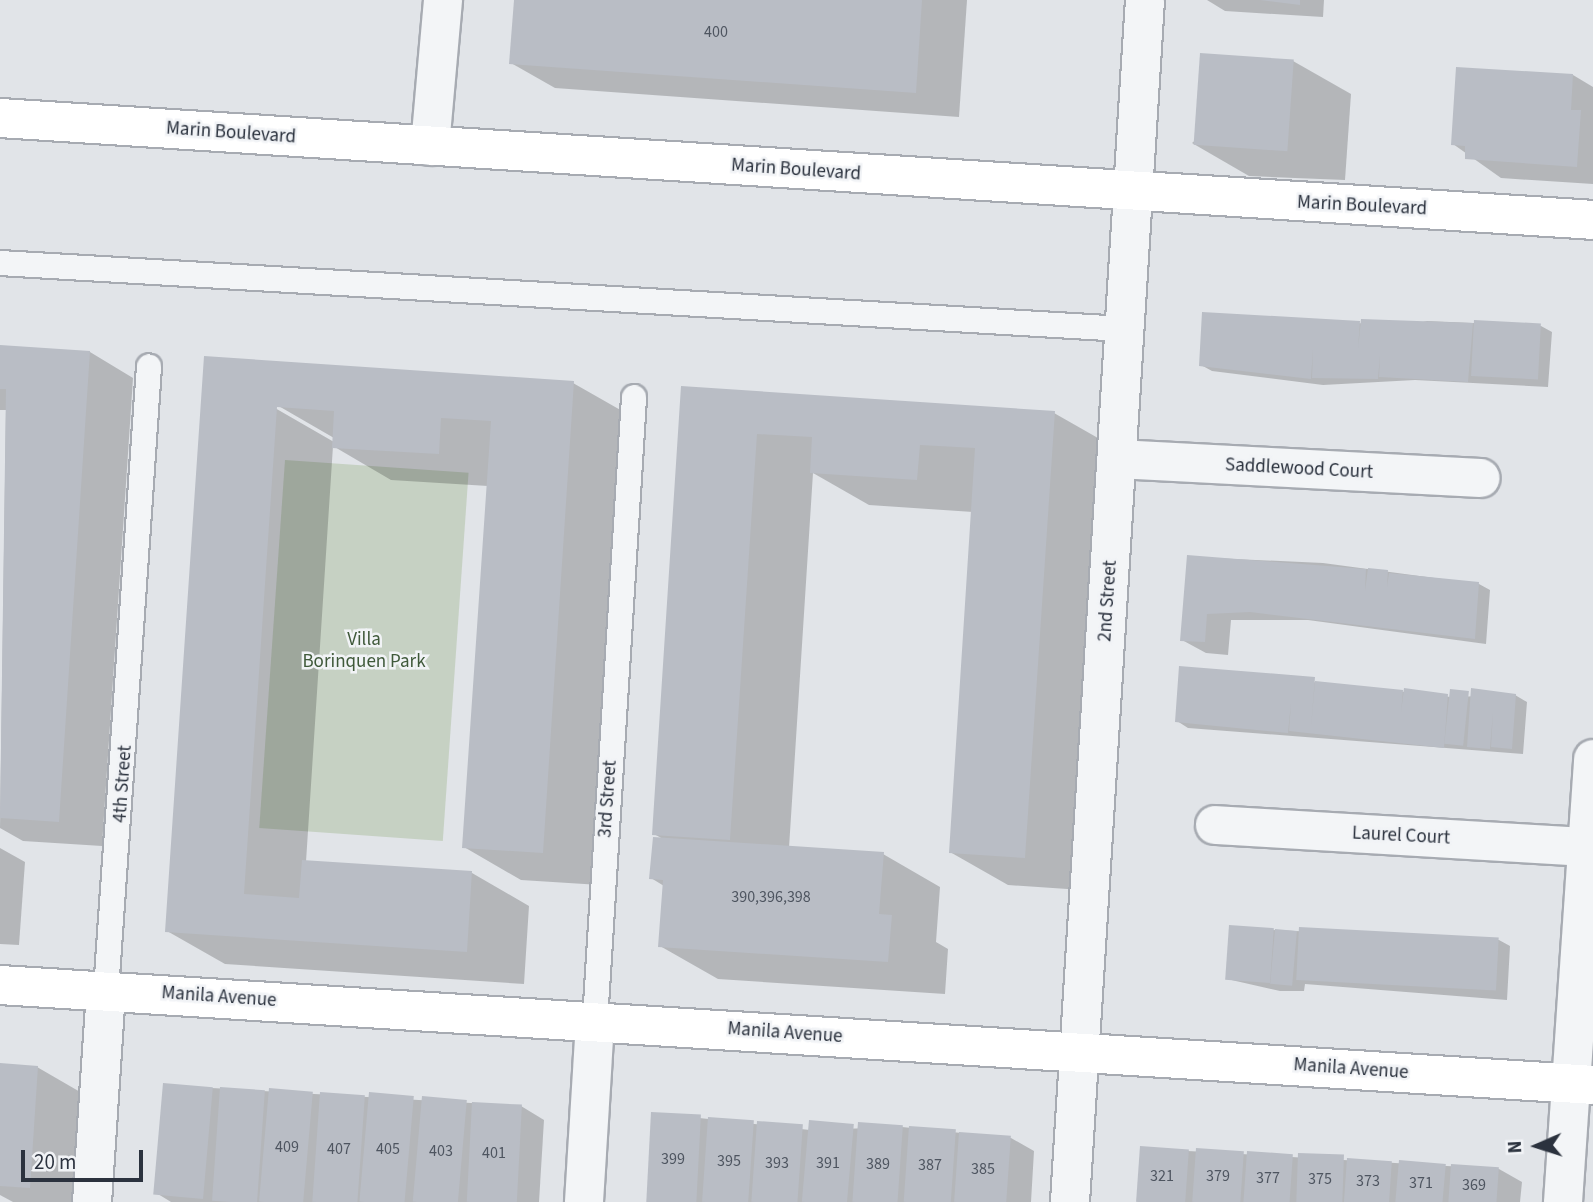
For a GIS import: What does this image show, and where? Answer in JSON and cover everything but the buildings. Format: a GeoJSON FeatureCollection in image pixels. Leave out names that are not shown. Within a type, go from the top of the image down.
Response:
{"type":"FeatureCollection","features":[{"type":"Feature","properties":{"kind":"main road","name":"Marin Boulevard"},"geometry":{"type":"LineString","coordinates":[[0,118],[1593,220]]}},
{"type":"Feature","properties":{"kind":"main road","name":"Manila Avenue"},"geometry":{"type":"LineString","coordinates":[[0,985],[1581,1084]]}},
{"type":"Feature","properties":{"kind":"street"},"geometry":{"type":"LineString","coordinates":[[430,146],[443,0]]}},
{"type":"Feature","properties":{"kind":"street","name":"2nd Street"},"geometry":{"type":"LineString","coordinates":[[1070,1202],[1145,0]]}},
{"type":"Feature","properties":{"kind":"street","name":"Saddlewood Court"},"geometry":{"type":"LineString","coordinates":[[1117,459],[1481,478]]}},
{"type":"Feature","properties":{"kind":"street"},"geometry":{"type":"LineString","coordinates":[[1563,1202],[1581,1084],[1587,847],[1593,759]]}},
{"type":"Feature","properties":{"kind":"street","name":"Laurel Court"},"geometry":{"type":"LineString","coordinates":[[1216,825],[1587,847]]}},
{"type":"Feature","properties":{"kind":"street","name":"4th Street"},"geometry":{"type":"LineString","coordinates":[[92,1202],[106,991]]}},
{"type":"Feature","properties":{"kind":"street","name":"3rd Street"},"geometry":{"type":"LineString","coordinates":[[584,1202],[595,1021]]}},
{"type":"Feature","properties":{"kind":"lane"},"geometry":{"type":"LineString","coordinates":[[0,263],[1125,329]]}},
{"type":"Feature","properties":{"kind":"lane","name":"4th Street"},"geometry":{"type":"LineString","coordinates":[[106,991],[149,366]]}},
{"type":"Feature","properties":{"kind":"lane","name":"3rd Street"},"geometry":{"type":"LineString","coordinates":[[595,1021],[634,397]]}},
{"type":"Feature","properties":{"kind":"green space","name":"Villa Borinquen Park"},"geometry":{"type":"Polygon","coordinates":[[[285,460],[469,473],[443,841],[259,828],[285,460]]]}}]}
